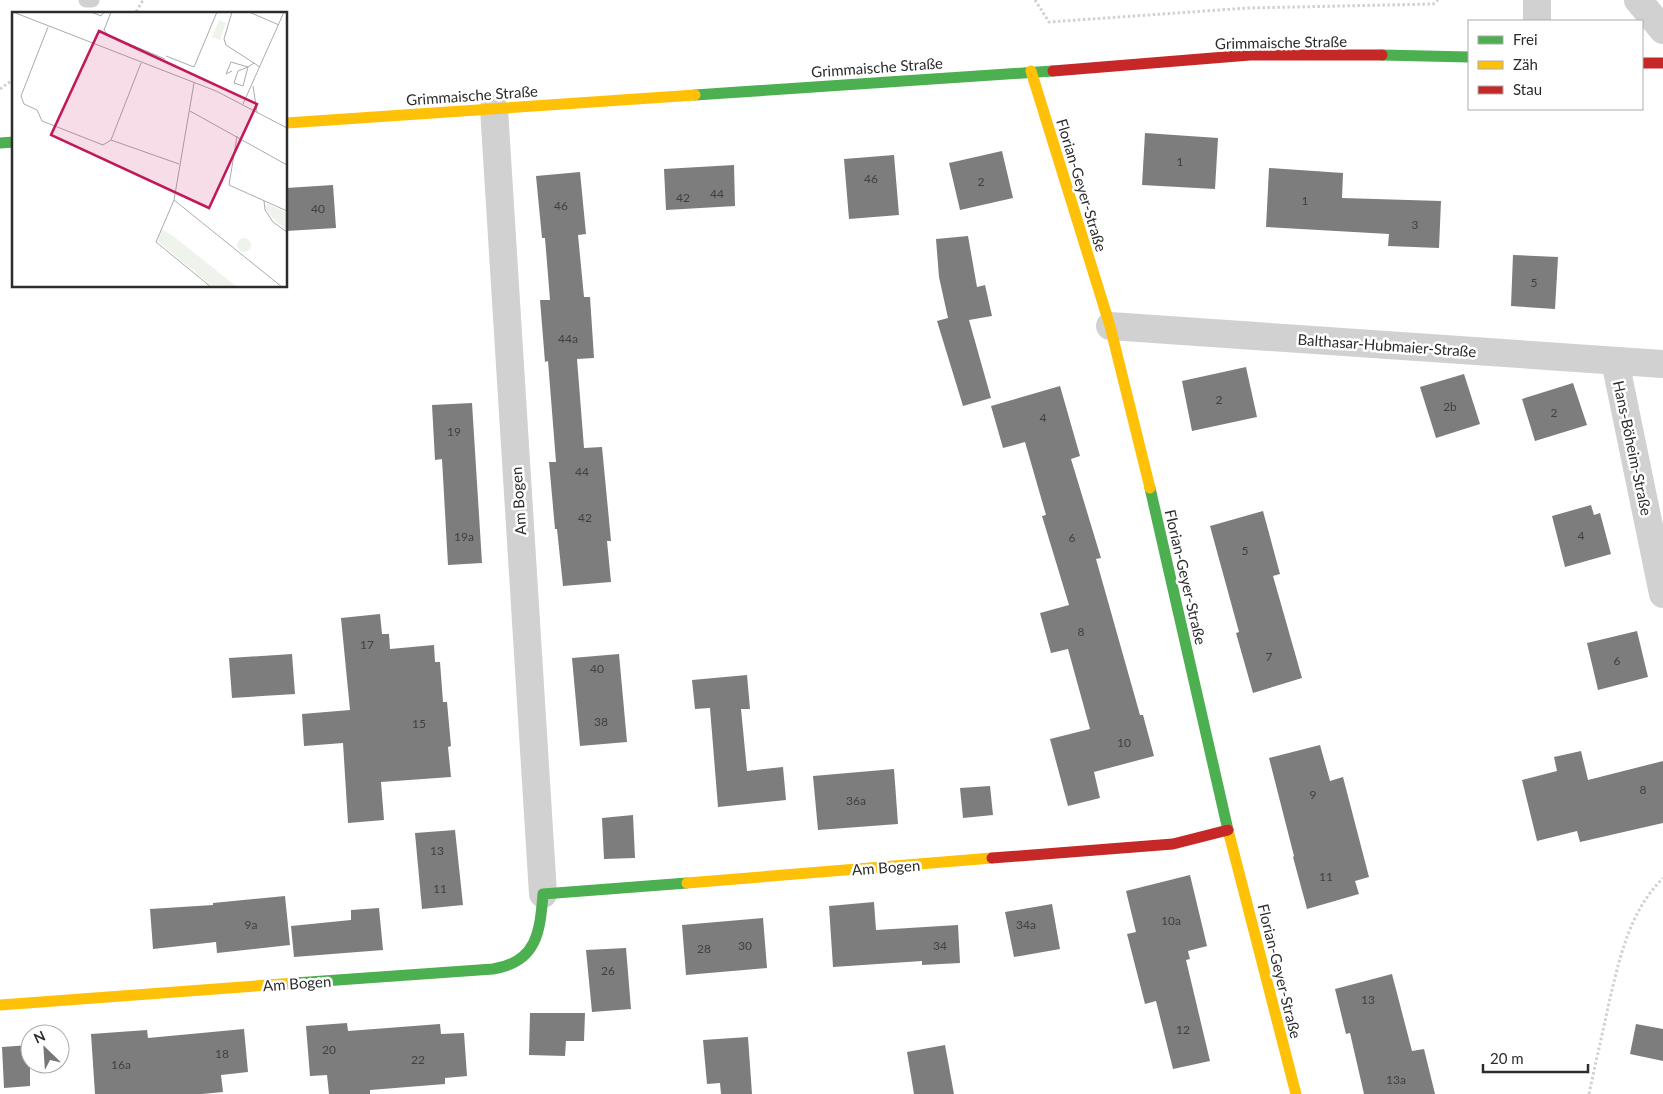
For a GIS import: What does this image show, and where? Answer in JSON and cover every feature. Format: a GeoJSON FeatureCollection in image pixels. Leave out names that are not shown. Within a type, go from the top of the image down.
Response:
{"type":"FeatureCollection","features":[{"type":"Feature","properties":{"kind":"street"},"geometry":{"type":"LineString","coordinates":[[1537,0],[1537,20]]}},
{"type":"Feature","properties":{"kind":"street"},"geometry":{"type":"LineString","coordinates":[[1638,0],[1663,30]]}},
{"type":"Feature","properties":{"kind":"street","name":"Grimmaische Straße"},"geometry":{"type":"LineString","coordinates":[[288,123],[1136,65],[1250,55],[1429,55],[1468,57]]}},
{"type":"Feature","properties":{"kind":"street"},"geometry":{"type":"LineString","coordinates":[[1643,63],[1663,63]]}},
{"type":"Feature","properties":{"kind":"street","name":"Florian-Geyer-Straße"},"geometry":{"type":"LineString","coordinates":[[1031,72],[1110,326],[1162,538],[1228,830],[1296,1094]]}},
{"type":"Feature","properties":{"kind":"street","name":"Am Bogen"},"geometry":{"type":"LineString","coordinates":[[0,1005],[492,969],[512,964],[523,958],[535,944],[541,921],[543,894],[494,109]]}},
{"type":"Feature","properties":{"kind":"street","name":"Balthasar-Hubmaier-Straße"},"geometry":{"type":"LineString","coordinates":[[1110,326],[1663,364]]}},
{"type":"Feature","properties":{"kind":"street","name":"Hans-Böheim-Straße"},"geometry":{"type":"LineString","coordinates":[[1615,361],[1663,594]]}},
{"type":"Feature","properties":{"kind":"street","name":"Am Bogen"},"geometry":{"type":"LineString","coordinates":[[543,894],[1173,844],[1228,830]]}},
{"type":"Feature","properties":{"kind":"lane"},"geometry":{"type":"LineString","coordinates":[[86,0],[92,0]]}},
{"type":"Feature","properties":{"kind":"path"},"geometry":{"type":"LineString","coordinates":[[136,12],[143,0]]}},
{"type":"Feature","properties":{"kind":"path"},"geometry":{"type":"LineString","coordinates":[[1035,0],[1049,22],[1248,8],[1433,4],[1438,0]]}},
{"type":"Feature","properties":{"kind":"path"},"geometry":{"type":"LineString","coordinates":[[0,89],[12,80]]}},
{"type":"Feature","properties":{"kind":"path"},"geometry":{"type":"LineString","coordinates":[[1589,1094],[1621,950],[1633,920],[1663,878]]}},
{"type":"Feature","properties":{"kind":"building"},"geometry":{"type":"Polygon","coordinates":[[[1145,133],[1218,138],[1215,189],[1142,185],[1145,133]]]}},
{"type":"Feature","properties":{"kind":"building"},"geometry":{"type":"Polygon","coordinates":[[[1002,151],[1013,198],[960,210],[949,163],[1002,151]]]}},
{"type":"Feature","properties":{"kind":"building"},"geometry":{"type":"Polygon","coordinates":[[[894,155],[899,215],[849,219],[844,159],[894,155]]]}},
{"type":"Feature","properties":{"kind":"building"},"geometry":{"type":"Polygon","coordinates":[[[734,165],[735,206],[666,210],[664,169],[734,165]]]}},
{"type":"Feature","properties":{"kind":"building"},"geometry":{"type":"Polygon","coordinates":[[[1269,168],[1343,173],[1342,198],[1441,201],[1439,248],[1388,246],[1389,234],[1266,227],[1269,168]]]}},
{"type":"Feature","properties":{"kind":"building"},"geometry":{"type":"Polygon","coordinates":[[[580,172],[586,234],[578,235],[584,297],[590,297],[594,358],[577,359],[584,448],[602,447],[611,541],[607,541],[611,582],[563,586],[557,529],[555,529],[549,462],[556,462],[548,361],[545,362],[540,300],[550,300],[545,238],[542,238],[536,176],[580,172]]]}},
{"type":"Feature","properties":{"kind":"building"},"geometry":{"type":"Polygon","coordinates":[[[333,185],[336,228],[288,231],[288,188],[333,185]]]}},
{"type":"Feature","properties":{"kind":"building"},"geometry":{"type":"Polygon","coordinates":[[[968,236],[977,287],[985,285],[992,316],[969,320],[991,398],[963,406],[937,321],[948,318],[939,277],[936,239],[968,236]]]}},
{"type":"Feature","properties":{"kind":"building"},"geometry":{"type":"Polygon","coordinates":[[[1513,255],[1558,257],[1555,309],[1511,306],[1513,255]]]}},
{"type":"Feature","properties":{"kind":"building"},"geometry":{"type":"Polygon","coordinates":[[[1246,367],[1257,417],[1192,431],[1182,381],[1246,367]]]}},
{"type":"Feature","properties":{"kind":"building"},"geometry":{"type":"Polygon","coordinates":[[[1464,374],[1480,424],[1436,438],[1420,387],[1464,374]]]}},
{"type":"Feature","properties":{"kind":"building"},"geometry":{"type":"Polygon","coordinates":[[[1573,383],[1587,425],[1535,441],[1522,399],[1573,383]]]}},
{"type":"Feature","properties":{"kind":"building"},"geometry":{"type":"Polygon","coordinates":[[[1060,386],[1080,456],[1071,459],[1101,558],[1096,559],[1140,715],[1143,715],[1154,756],[1094,772],[1100,798],[1068,806],[1050,739],[1090,729],[1068,649],[1051,653],[1040,613],[1069,605],[1042,516],[1046,515],[1025,442],[1003,448],[991,406],[1060,386]]]}},
{"type":"Feature","properties":{"kind":"building"},"geometry":{"type":"Polygon","coordinates":[[[472,403],[482,563],[448,565],[442,459],[435,460],[432,405],[472,403]]]}},
{"type":"Feature","properties":{"kind":"building"},"geometry":{"type":"Polygon","coordinates":[[[1591,505],[1594,515],[1600,513],[1611,554],[1565,567],[1552,516],[1591,505]]]}},
{"type":"Feature","properties":{"kind":"building"},"geometry":{"type":"Polygon","coordinates":[[[1263,511],[1280,574],[1273,576],[1302,678],[1253,693],[1236,633],[1239,632],[1210,526],[1263,511]]]}},
{"type":"Feature","properties":{"kind":"building"},"geometry":{"type":"Polygon","coordinates":[[[380,614],[382,634],[389,634],[390,649],[434,645],[435,662],[440,662],[443,702],[447,702],[451,746],[448,747],[451,777],[381,782],[384,820],[348,823],[343,743],[304,746],[302,714],[350,710],[341,618],[380,614]]]}},
{"type":"Feature","properties":{"kind":"building"},"geometry":{"type":"Polygon","coordinates":[[[1637,631],[1648,677],[1598,690],[1587,643],[1637,631]]]}},
{"type":"Feature","properties":{"kind":"building"},"geometry":{"type":"Polygon","coordinates":[[[292,654],[295,694],[232,698],[229,658],[292,654]]]}},
{"type":"Feature","properties":{"kind":"building"},"geometry":{"type":"Polygon","coordinates":[[[619,654],[627,742],[580,746],[572,658],[619,654]]]}},
{"type":"Feature","properties":{"kind":"building"},"geometry":{"type":"Polygon","coordinates":[[[747,675],[750,709],[741,709],[747,771],[783,767],[786,800],[718,807],[710,708],[695,709],[692,680],[747,675]]]}},
{"type":"Feature","properties":{"kind":"building"},"geometry":{"type":"Polygon","coordinates":[[[1320,745],[1330,781],[1343,777],[1369,877],[1355,881],[1359,894],[1307,909],[1269,758],[1320,745]]]}},
{"type":"Feature","properties":{"kind":"building"},"geometry":{"type":"Polygon","coordinates":[[[1581,751],[1588,780],[1663,761],[1663,823],[1580,842],[1577,831],[1537,841],[1522,780],[1557,771],[1554,757],[1581,751]]]}},
{"type":"Feature","properties":{"kind":"building"},"geometry":{"type":"Polygon","coordinates":[[[894,769],[898,824],[818,830],[813,776],[894,769]]]}},
{"type":"Feature","properties":{"kind":"building"},"geometry":{"type":"Polygon","coordinates":[[[990,786],[993,815],[963,818],[960,788],[990,786]]]}},
{"type":"Feature","properties":{"kind":"building"},"geometry":{"type":"Polygon","coordinates":[[[633,815],[635,858],[604,859],[602,818],[633,815]]]}},
{"type":"Feature","properties":{"kind":"building"},"geometry":{"type":"Polygon","coordinates":[[[455,830],[463,905],[422,909],[415,833],[455,830]]]}},
{"type":"Feature","properties":{"kind":"building"},"geometry":{"type":"Polygon","coordinates":[[[1190,875],[1207,946],[1188,951],[1190,959],[1186,960],[1210,1061],[1173,1069],[1156,1001],[1145,1004],[1127,934],[1136,932],[1126,891],[1190,875]]]}},
{"type":"Feature","properties":{"kind":"building"},"geometry":{"type":"Polygon","coordinates":[[[285,896],[290,945],[217,953],[216,942],[153,949],[150,909],[213,905],[213,903],[285,896]]]}},
{"type":"Feature","properties":{"kind":"building"},"geometry":{"type":"Polygon","coordinates":[[[874,902],[876,930],[958,925],[960,963],[922,965],[922,961],[833,967],[829,906],[874,902]]]}},
{"type":"Feature","properties":{"kind":"building"},"geometry":{"type":"Polygon","coordinates":[[[1052,904],[1060,949],[1014,957],[1005,912],[1052,904]]]}},
{"type":"Feature","properties":{"kind":"building"},"geometry":{"type":"Polygon","coordinates":[[[379,908],[383,950],[294,957],[291,926],[351,920],[351,910],[379,908]]]}},
{"type":"Feature","properties":{"kind":"building"},"geometry":{"type":"Polygon","coordinates":[[[763,918],[767,968],[686,975],[682,925],[763,918]]]}},
{"type":"Feature","properties":{"kind":"building"},"geometry":{"type":"Polygon","coordinates":[[[626,948],[631,1009],[592,1012],[586,950],[626,948]]]}},
{"type":"Feature","properties":{"kind":"building"},"geometry":{"type":"Polygon","coordinates":[[[1392,974],[1412,1051],[1424,1049],[1435,1094],[1364,1094],[1350,1033],[1346,1034],[1335,989],[1392,974]]]}},
{"type":"Feature","properties":{"kind":"building"},"geometry":{"type":"Polygon","coordinates":[[[530,1013],[585,1013],[584,1041],[566,1041],[565,1056],[529,1055],[530,1013]]]}},
{"type":"Feature","properties":{"kind":"building"},"geometry":{"type":"Polygon","coordinates":[[[347,1023],[348,1031],[440,1024],[441,1034],[464,1033],[467,1076],[445,1078],[445,1084],[370,1090],[370,1094],[329,1094],[327,1075],[310,1076],[306,1026],[347,1023]]]}},
{"type":"Feature","properties":{"kind":"building"},"geometry":{"type":"Polygon","coordinates":[[[1636,1024],[1663,1029],[1663,1061],[1630,1054],[1636,1024]]]}},
{"type":"Feature","properties":{"kind":"building"},"geometry":{"type":"Polygon","coordinates":[[[244,1029],[248,1072],[221,1075],[223,1092],[202,1094],[95,1094],[91,1034],[147,1030],[148,1038],[244,1029]]]}},
{"type":"Feature","properties":{"kind":"building"},"geometry":{"type":"Polygon","coordinates":[[[748,1037],[752,1094],[721,1094],[720,1083],[707,1084],[703,1040],[748,1037]]]}},
{"type":"Feature","properties":{"kind":"building"},"geometry":{"type":"Polygon","coordinates":[[[945,1045],[954,1094],[914,1094],[907,1052],[945,1045]]]}},
{"type":"Feature","properties":{"kind":"building"},"geometry":{"type":"Polygon","coordinates":[[[20,1046],[20,1074],[30,1074],[30,1086],[4,1088],[2,1047],[20,1046]]]}},
{"type":"Feature","properties":{"kind":"traffic: fast"},"geometry":{"type":"LineString","coordinates":[[1382,55],[1468,57]]}},
{"type":"Feature","properties":{"kind":"traffic: fast"},"geometry":{"type":"LineString","coordinates":[[695,95],[1053,71]]}},
{"type":"Feature","properties":{"kind":"traffic: fast"},"geometry":{"type":"LineString","coordinates":[[0,143],[12,142]]}},
{"type":"Feature","properties":{"kind":"traffic: fast"},"geometry":{"type":"LineString","coordinates":[[1150,488],[1228,830]]}},
{"type":"Feature","properties":{"kind":"traffic: fast"},"geometry":{"type":"LineString","coordinates":[[295,983],[493,969],[519,960],[527,952],[537,933],[543,894],[687,883]]}},
{"type":"Feature","properties":{"kind":"traffic: slow"},"geometry":{"type":"LineString","coordinates":[[1031,71],[1110,326],[1150,488]]}},
{"type":"Feature","properties":{"kind":"traffic: slow"},"geometry":{"type":"LineString","coordinates":[[288,123],[695,95]]}},
{"type":"Feature","properties":{"kind":"traffic: slow"},"geometry":{"type":"LineString","coordinates":[[1228,830],[1296,1094]]}},
{"type":"Feature","properties":{"kind":"traffic: slow"},"geometry":{"type":"LineString","coordinates":[[687,883],[992,858]]}},
{"type":"Feature","properties":{"kind":"traffic: slow"},"geometry":{"type":"LineString","coordinates":[[0,1005],[295,983]]}},
{"type":"Feature","properties":{"kind":"traffic: jam"},"geometry":{"type":"LineString","coordinates":[[1053,71],[1250,55],[1382,55]]}},
{"type":"Feature","properties":{"kind":"traffic: jam"},"geometry":{"type":"LineString","coordinates":[[1643,63],[1663,63]]}},
{"type":"Feature","properties":{"kind":"traffic: jam"},"geometry":{"type":"LineString","coordinates":[[992,858],[1173,844],[1228,830]]}}]}
